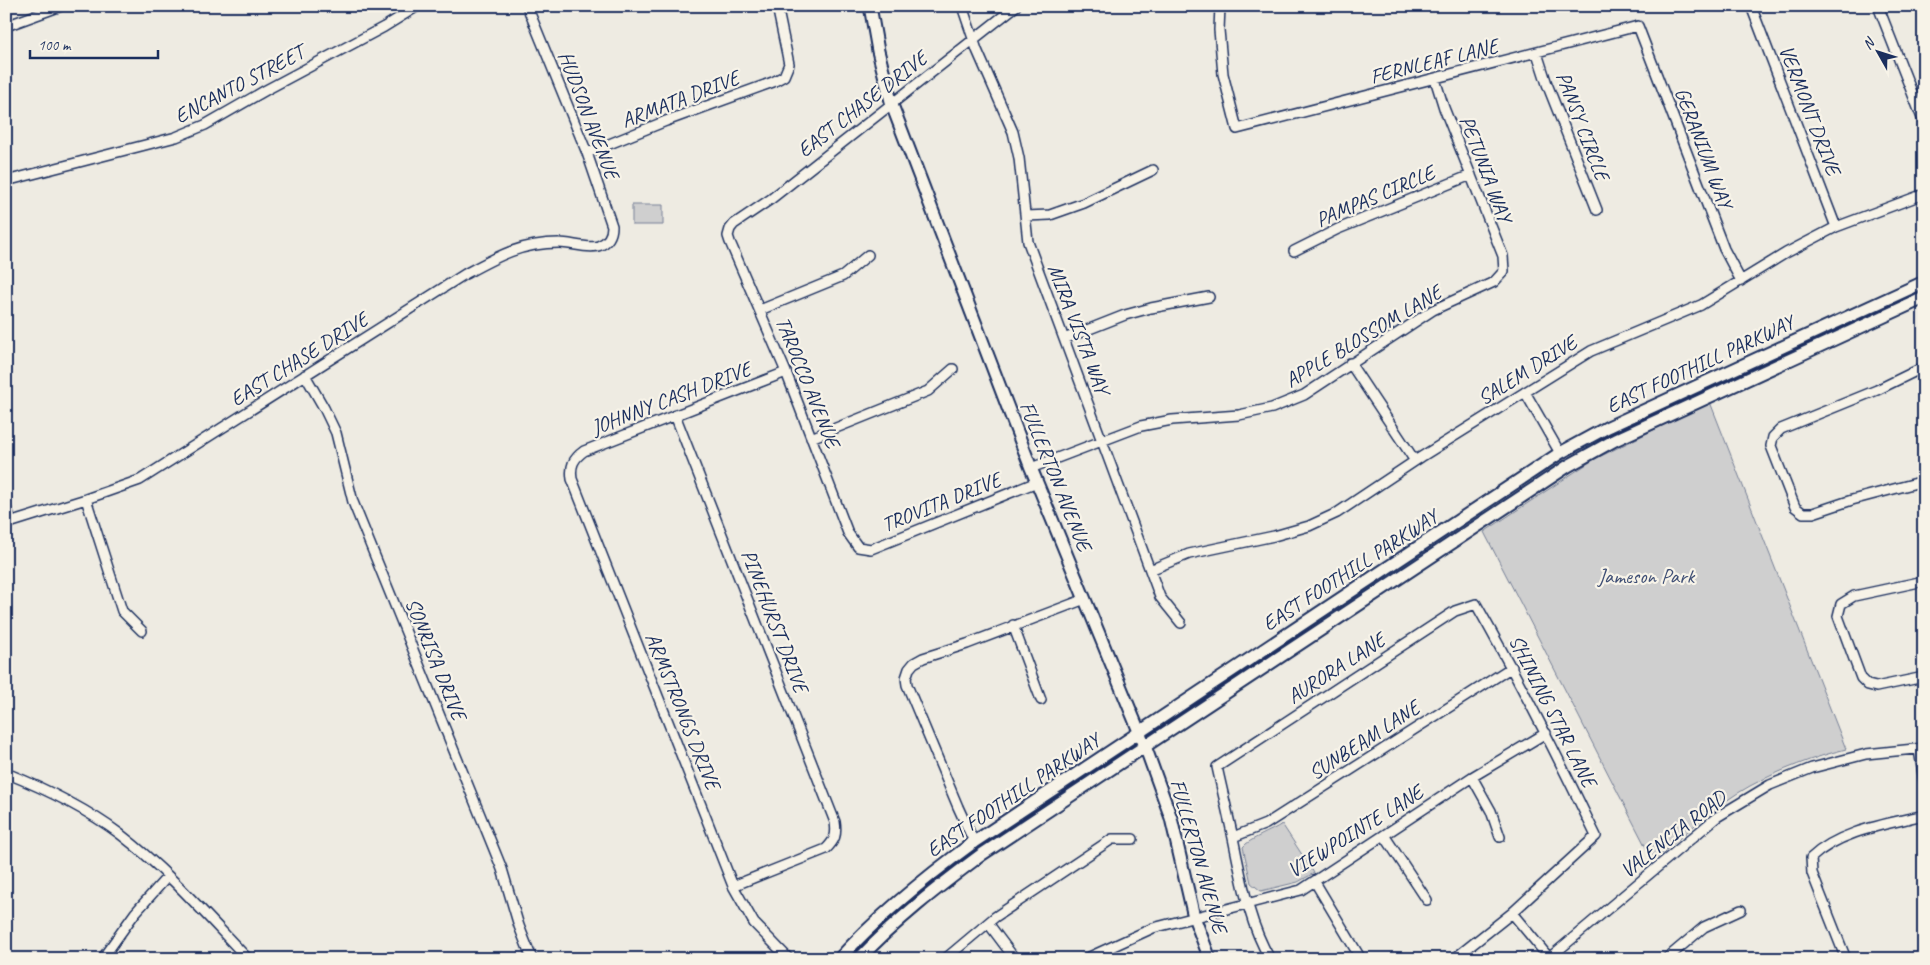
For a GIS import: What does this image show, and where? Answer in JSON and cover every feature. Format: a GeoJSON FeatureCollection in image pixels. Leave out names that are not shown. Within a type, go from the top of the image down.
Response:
{"type":"FeatureCollection","features":[{"type":"Feature","properties":{"kind":"main road","name":"FULLERTON AVENUE"},"geometry":{"type":"LineString","coordinates":[[870,6],[892,105],[1031,468],[1144,746],[1171,818],[1194,917],[1210,959]]}},
{"type":"Feature","properties":{"kind":"main road","name":"EAST FOOTHILL PARKWAY"},"geometry":{"type":"LineString","coordinates":[[840,959],[884,914],[920,882],[974,842],[1560,453],[1617,423],[1924,282]]}},
{"type":"Feature","properties":{"kind":"main road","name":"EAST FOOTHILL PARKWAY"},"geometry":{"type":"LineString","coordinates":[[860,959],[894,924],[929,894],[981,855],[1576,462],[1615,440],[1924,298]]}},
{"type":"Feature","properties":{"kind":"street"},"geometry":{"type":"LineString","coordinates":[[6,26],[61,6]]}},
{"type":"Feature","properties":{"kind":"street","name":"ENCANTO STREET"},"geometry":{"type":"LineString","coordinates":[[6,181],[176,136],[205,126],[266,90],[384,27],[418,6]]}},
{"type":"Feature","properties":{"kind":"street","name":"HUDSON AVENUE"},"geometry":{"type":"LineString","coordinates":[[528,6],[587,153],[612,226],[610,238]]}},
{"type":"Feature","properties":{"kind":"street","name":"ARMATA DRIVE"},"geometry":{"type":"LineString","coordinates":[[587,153],[666,121],[774,82],[784,76],[789,64],[777,6]]}},
{"type":"Feature","properties":{"kind":"street","name":"MIRA VISTA WAY"},"geometry":{"type":"LineString","coordinates":[[962,6],[977,50],[1013,132],[1019,158],[1028,242],[1160,597],[1181,623]]}},
{"type":"Feature","properties":{"kind":"street","name":"EAST CHASE DRIVE"},"geometry":{"type":"LineString","coordinates":[[730,229],[734,224],[770,199],[892,105],[1016,6]]}},
{"type":"Feature","properties":{"kind":"street","name":"FERNLEAF LANE"},"geometry":{"type":"LineString","coordinates":[[1220,6],[1219,30],[1223,74],[1237,129],[1638,26]]}},
{"type":"Feature","properties":{"kind":"street","name":"VERMONT DRIVE"},"geometry":{"type":"LineString","coordinates":[[1751,6],[1836,227]]}},
{"type":"Feature","properties":{"kind":"street"},"geometry":{"type":"LineString","coordinates":[[1878,6],[1923,121]]}},
{"type":"Feature","properties":{"kind":"street","name":"GERANIUM WAY"},"geometry":{"type":"LineString","coordinates":[[1638,26],[1724,249],[1741,281]]}},
{"type":"Feature","properties":{"kind":"street","name":"PANSY CIRCLE"},"geometry":{"type":"LineString","coordinates":[[1537,53],[1547,84],[1597,210]]}},
{"type":"Feature","properties":{"kind":"street","name":"PETUNIA WAY"},"geometry":{"type":"LineString","coordinates":[[1435,78],[1444,108],[1503,256],[1504,271]]}},
{"type":"Feature","properties":{"kind":"street"},"geometry":{"type":"LineString","coordinates":[[1026,216],[1050,214],[1084,203],[1153,170]]}},
{"type":"Feature","properties":{"kind":"street","name":"PAMPAS CIRCLE"},"geometry":{"type":"LineString","coordinates":[[1294,251],[1338,229],[1470,175]]}},
{"type":"Feature","properties":{"kind":"street","name":"SALEM DRIVE"},"geometry":{"type":"LineString","coordinates":[[1150,570],[1189,554],[1274,536],[1309,526],[1337,513],[1415,461],[1592,351],[1701,304],[1786,253],[1836,227],[1924,194]]}},
{"type":"Feature","properties":{"kind":"street","name":"TAROCCO AVENUE"},"geometry":{"type":"LineString","coordinates":[[730,229],[728,236],[743,275],[786,372],[848,533],[858,547]]}},
{"type":"Feature","properties":{"kind":"street","name":"EAST CHASE DRIVE"},"geometry":{"type":"LineString","coordinates":[[9,523],[140,480],[465,274],[507,251],[530,245],[559,243],[597,246],[610,238]]}},
{"type":"Feature","properties":{"kind":"street"},"geometry":{"type":"LineString","coordinates":[[760,310],[844,276],[868,255]]}},
{"type":"Feature","properties":{"kind":"street","name":"APPLE BLOSSOM LANE"},"geometry":{"type":"LineString","coordinates":[[1031,468],[1141,426],[1172,420],[1239,415],[1272,408],[1304,395],[1433,310],[1494,282],[1504,271]]}},
{"type":"Feature","properties":{"kind":"street"},"geometry":{"type":"LineString","coordinates":[[1064,339],[1125,315],[1209,297]]}},
{"type":"Feature","properties":{"kind":"street"},"geometry":{"type":"LineString","coordinates":[[1350,363],[1415,461]]}},
{"type":"Feature","properties":{"kind":"street"},"geometry":{"type":"LineString","coordinates":[[1924,367],[1877,390],[1781,430],[1773,436],[1771,446],[1795,507],[1802,513],[1812,513],[1852,500],[1924,481]]}},
{"type":"Feature","properties":{"kind":"street"},"geometry":{"type":"LineString","coordinates":[[811,438],[928,391],[953,369]]}},
{"type":"Feature","properties":{"kind":"street","name":"JOHNNY CASH DRIVE"},"geometry":{"type":"LineString","coordinates":[[573,462],[584,451],[786,372]]}},
{"type":"Feature","properties":{"kind":"street","name":"SONRISA DRIVE"},"geometry":{"type":"LineString","coordinates":[[305,375],[336,433],[353,502],[502,869],[519,926],[532,959]]}},
{"type":"Feature","properties":{"kind":"street"},"geometry":{"type":"LineString","coordinates":[[1525,392],[1560,453]]}},
{"type":"Feature","properties":{"kind":"street","name":"PINEHURST DRIVE"},"geometry":{"type":"LineString","coordinates":[[675,415],[835,822],[836,832],[834,841],[826,849],[733,886]]}},
{"type":"Feature","properties":{"kind":"street","name":"ARMSTRONGS DRIVE"},"geometry":{"type":"LineString","coordinates":[[573,462],[571,470],[572,479],[733,886],[754,923],[790,959]]}},
{"type":"Feature","properties":{"kind":"street","name":"TROVITA DRIVE"},"geometry":{"type":"LineString","coordinates":[[858,547],[871,549],[1037,482]]}},
{"type":"Feature","properties":{"kind":"street"},"geometry":{"type":"LineString","coordinates":[[86,499],[122,611],[142,631]]}},
{"type":"Feature","properties":{"kind":"street"},"geometry":{"type":"LineString","coordinates":[[6,507],[9,523]]}},
{"type":"Feature","properties":{"kind":"street"},"geometry":{"type":"LineString","coordinates":[[1924,581],[1854,596],[1841,604],[1838,616],[1861,678],[1868,685],[1876,687],[1924,677]]}},
{"type":"Feature","properties":{"kind":"street"},"geometry":{"type":"LineString","coordinates":[[974,842],[907,685],[906,678],[909,669],[914,663],[923,658],[967,644],[1085,599]]}},
{"type":"Feature","properties":{"kind":"street","name":"SHINING STAR LANE"},"geometry":{"type":"LineString","coordinates":[[1476,604],[1512,667],[1596,836],[1512,913]]}},
{"type":"Feature","properties":{"kind":"street","name":"AURORA LANE"},"geometry":{"type":"LineString","coordinates":[[1233,837],[1217,767],[1455,611],[1476,604]]}},
{"type":"Feature","properties":{"kind":"street"},"geometry":{"type":"LineString","coordinates":[[1013,625],[1041,700]]}},
{"type":"Feature","properties":{"kind":"street","name":"SUNBEAM LANE"},"geometry":{"type":"LineString","coordinates":[[1233,837],[1266,824],[1512,667]]}},
{"type":"Feature","properties":{"kind":"street","name":"VIEWPOINTE LANE"},"geometry":{"type":"LineString","coordinates":[[1085,959],[1153,928],[1301,890],[1472,777],[1546,733]]}},
{"type":"Feature","properties":{"kind":"street"},"geometry":{"type":"LineString","coordinates":[[1921,749],[1924,781]]}},
{"type":"Feature","properties":{"kind":"street","name":"VALENCIA ROAD"},"geometry":{"type":"LineString","coordinates":[[1549,958],[1717,817],[1770,785],[1812,768],[1866,754],[1921,749]]}},
{"type":"Feature","properties":{"kind":"street"},"geometry":{"type":"LineString","coordinates":[[6,772],[76,805],[120,834],[168,876],[248,959]]}},
{"type":"Feature","properties":{"kind":"street"},"geometry":{"type":"LineString","coordinates":[[1472,777],[1492,811],[1500,837]]}},
{"type":"Feature","properties":{"kind":"street"},"geometry":{"type":"LineString","coordinates":[[1846,959],[1812,873],[1811,858],[1821,848],[1867,828],[1924,816]]}},
{"type":"Feature","properties":{"kind":"street"},"geometry":{"type":"LineString","coordinates":[[1384,835],[1427,900]]}},
{"type":"Feature","properties":{"kind":"street"},"geometry":{"type":"LineString","coordinates":[[1233,837],[1247,903],[1263,947],[1270,959]]}},
{"type":"Feature","properties":{"kind":"street"},"geometry":{"type":"LineString","coordinates":[[945,959],[988,923],[1112,839],[1133,839]]}},
{"type":"Feature","properties":{"kind":"street"},"geometry":{"type":"LineString","coordinates":[[102,959],[135,913],[168,876]]}},
{"type":"Feature","properties":{"kind":"street"},"geometry":{"type":"LineString","coordinates":[[1315,882],[1361,959]]}},
{"type":"Feature","properties":{"kind":"street"},"geometry":{"type":"LineString","coordinates":[[1666,959],[1704,927],[1741,910]]}},
{"type":"Feature","properties":{"kind":"street"},"geometry":{"type":"LineString","coordinates":[[1454,959],[1512,913],[1549,958]]}},
{"type":"Feature","properties":{"kind":"street"},"geometry":{"type":"LineString","coordinates":[[988,923],[1015,959]]}},
{"type":"Feature","properties":{"kind":"green space"},"geometry":{"type":"Polygon","coordinates":[[[632,205],[663,205],[663,225],[632,225],[632,205]]]}},
{"type":"Feature","properties":{"kind":"green space","name":"Jameson Park"},"geometry":{"type":"Polygon","coordinates":[[[1710,402],[1846,749],[1797,764],[1750,786],[1712,811],[1653,861],[1484,532],[1593,460],[1710,402]]]}},
{"type":"Feature","properties":{"kind":"green space"},"geometry":{"type":"Polygon","coordinates":[[[1282,824],[1314,873],[1298,882],[1261,891],[1251,883],[1243,847],[1250,841],[1282,824]]]}}]}
